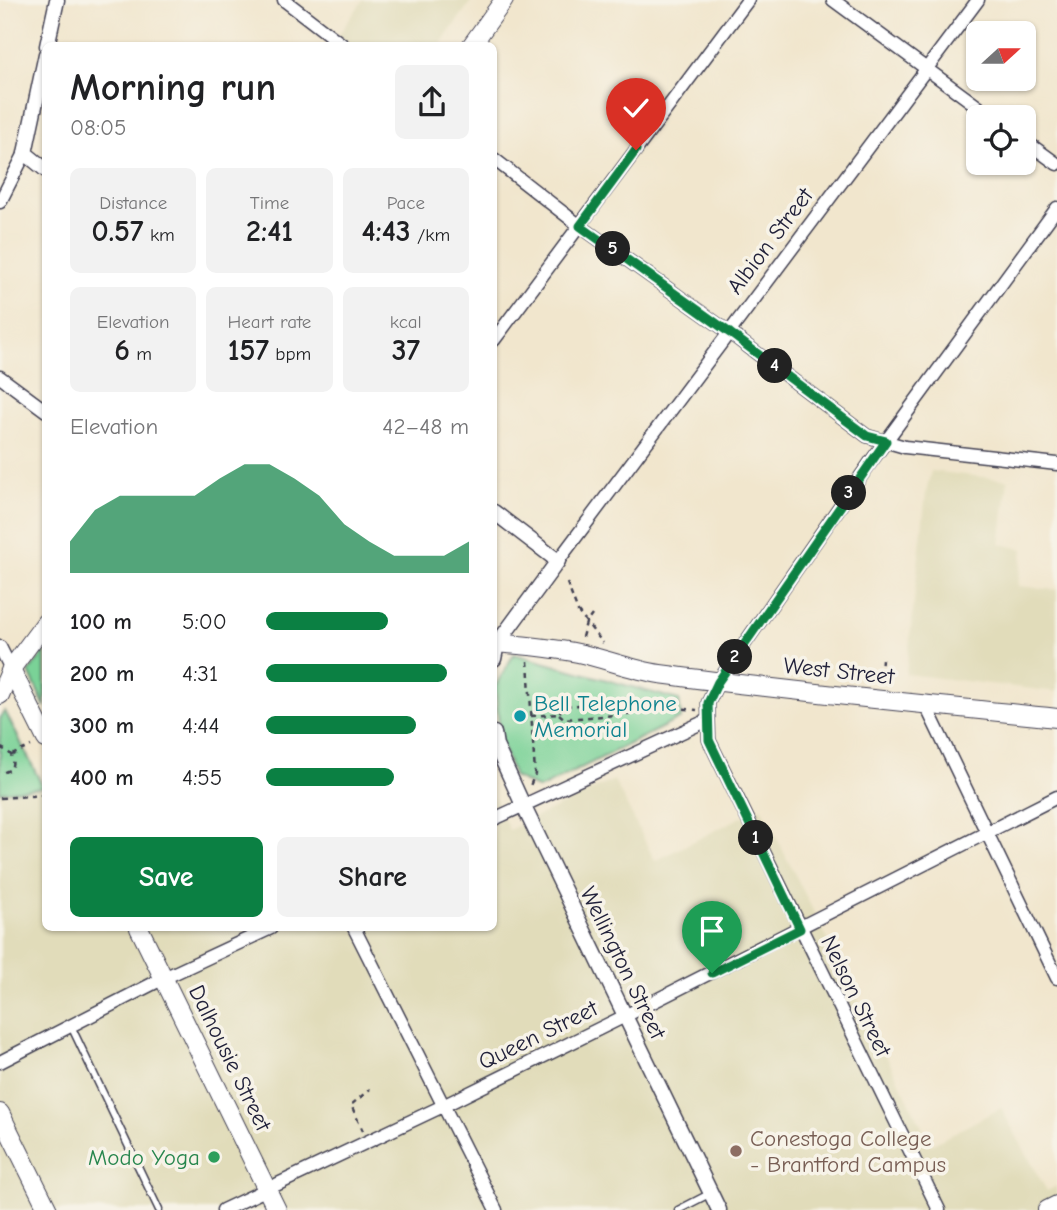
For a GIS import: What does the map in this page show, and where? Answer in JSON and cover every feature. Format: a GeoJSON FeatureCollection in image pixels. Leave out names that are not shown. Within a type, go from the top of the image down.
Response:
{"type":"FeatureCollection","features":[{"type":"Feature","properties":{"kind":"main road"},"geometry":{"type":"LineString","coordinates":[[474,42],[504,0]]}},
{"type":"Feature","properties":{"kind":"main road"},"geometry":{"type":"LineString","coordinates":[[0,695],[6,672],[42,627]]}},
{"type":"Feature","properties":{"kind":"main road","name":"West Street"},"geometry":{"type":"LineString","coordinates":[[497,649],[523,644],[578,653],[645,672],[879,701],[1057,718]]}},
{"type":"Feature","properties":{"kind":"main road"},"geometry":{"type":"LineString","coordinates":[[6,672],[40,742]]}},
{"type":"Feature","properties":{"kind":"main road","name":"Dalhousie Street"},"geometry":{"type":"LineString","coordinates":[[140,931],[277,1210]]}},
{"type":"Feature","properties":{"kind":"main road"},"geometry":{"type":"LineString","coordinates":[[0,1113],[48,1210]]}},
{"type":"Feature","properties":{"kind":"main road"},"geometry":{"type":"LineString","coordinates":[[1047,1210],[1057,1205]]}},
{"type":"Feature","properties":{"kind":"street"},"geometry":{"type":"LineString","coordinates":[[48,42],[57,0]]}},
{"type":"Feature","properties":{"kind":"street"},"geometry":{"type":"LineString","coordinates":[[284,0],[339,42]]}},
{"type":"Feature","properties":{"kind":"street"},"geometry":{"type":"LineString","coordinates":[[497,336],[748,0]]}},
{"type":"Feature","properties":{"kind":"street"},"geometry":{"type":"LineString","coordinates":[[834,0],[975,105]]}},
{"type":"Feature","properties":{"kind":"street","name":"Albion Street"},"geometry":{"type":"LineString","coordinates":[[497,646],[978,0]]}},
{"type":"Feature","properties":{"kind":"street"},"geometry":{"type":"LineString","coordinates":[[0,202],[25,153],[42,73]]}},
{"type":"Feature","properties":{"kind":"street"},"geometry":{"type":"LineString","coordinates":[[1036,149],[1057,164]]}},
{"type":"Feature","properties":{"kind":"street"},"geometry":{"type":"LineString","coordinates":[[25,153],[42,167]]}},
{"type":"Feature","properties":{"kind":"street"},"geometry":{"type":"LineString","coordinates":[[497,161],[580,226],[730,333],[867,436],[905,447],[1057,464]]}},
{"type":"Feature","properties":{"kind":"street"},"geometry":{"type":"LineString","coordinates":[[497,817],[708,715],[708,703],[718,682],[886,441],[1057,208]]}},
{"type":"Feature","properties":{"kind":"street"},"geometry":{"type":"LineString","coordinates":[[0,377],[42,408]]}},
{"type":"Feature","properties":{"kind":"street"},"geometry":{"type":"LineString","coordinates":[[497,514],[558,561]]}},
{"type":"Feature","properties":{"kind":"street"},"geometry":{"type":"LineString","coordinates":[[0,647],[6,672]]}},
{"type":"Feature","properties":{"kind":"street"},"geometry":{"type":"LineString","coordinates":[[925,704],[1057,978]]}},
{"type":"Feature","properties":{"kind":"street","name":"Nelson Street"},"geometry":{"type":"LineString","coordinates":[[708,715],[709,740],[939,1210]]}},
{"type":"Feature","properties":{"kind":"street","name":"Wellington Street"},"geometry":{"type":"LineString","coordinates":[[497,748],[623,1017],[719,1210]]}},
{"type":"Feature","properties":{"kind":"street","name":"Queen Street"},"geometry":{"type":"LineString","coordinates":[[223,1210],[623,1017],[1057,797]]}},
{"type":"Feature","properties":{"kind":"street"},"geometry":{"type":"LineString","coordinates":[[0,1062],[164,978],[265,931]]}},
{"type":"Feature","properties":{"kind":"street"},"geometry":{"type":"LineString","coordinates":[[356,931],[496,1210]]}},
{"type":"Feature","properties":{"kind":"lane"},"geometry":{"type":"LineString","coordinates":[[71,1026],[159,1210]]}},
{"type":"Feature","properties":{"kind":"lane"},"geometry":{"type":"LineString","coordinates":[[678,1210],[710,1193]]}},
{"type":"Feature","properties":{"kind":"path"},"geometry":{"type":"LineString","coordinates":[[567,583],[574,603],[586,623],[622,665]]}},
{"type":"Feature","properties":{"kind":"path"},"geometry":{"type":"LineString","coordinates":[[578,653],[586,623],[592,615]]}},
{"type":"Feature","properties":{"kind":"path"},"geometry":{"type":"LineString","coordinates":[[523,644],[528,657],[535,774],[523,804]]}},
{"type":"Feature","properties":{"kind":"path"},"geometry":{"type":"LineString","coordinates":[[879,701],[882,659]]}},
{"type":"Feature","properties":{"kind":"path"},"geometry":{"type":"LineString","coordinates":[[559,714],[563,706],[655,701],[664,707],[708,715]]}},
{"type":"Feature","properties":{"kind":"path"},"geometry":{"type":"LineString","coordinates":[[531,716],[559,714],[565,719],[654,712],[664,707]]}},
{"type":"Feature","properties":{"kind":"path"},"geometry":{"type":"LineString","coordinates":[[12,755],[40,742]]}},
{"type":"Feature","properties":{"kind":"path"},"geometry":{"type":"LineString","coordinates":[[0,748],[12,755],[13,762],[11,769],[0,774]]}},
{"type":"Feature","properties":{"kind":"path"},"geometry":{"type":"LineString","coordinates":[[0,797],[42,795]]}},
{"type":"Feature","properties":{"kind":"path"},"geometry":{"type":"LineString","coordinates":[[368,1141],[351,1105],[370,1089]]}},
{"type":"Feature","properties":{"kind":"shaded area"},"geometry":{"type":"Polygon","coordinates":[[[363,0],[472,0],[442,42],[334,42],[363,0]]]}},
{"type":"Feature","properties":{"kind":"shaded area"},"geometry":{"type":"Polygon","coordinates":[[[931,471],[1008,480],[1000,544],[1023,549],[1018,586],[1057,590],[1057,692],[906,674],[926,493],[931,471]]]}},
{"type":"Feature","properties":{"kind":"shaded area"},"geometry":{"type":"Polygon","coordinates":[[[614,780],[655,861],[761,807],[931,1145],[1001,1108],[1047,1191],[1057,1186],[1057,1210],[0,1210],[0,792],[42,787],[42,931],[497,931],[497,803],[509,830],[614,780]]]}},
{"type":"Feature","properties":{"kind":"green space"},"geometry":{"type":"Polygon","coordinates":[[[514,654],[679,700],[681,718],[539,789],[514,777],[501,742],[497,684],[514,654]]]}},
{"type":"Feature","properties":{"kind":"green space"},"geometry":{"type":"Polygon","coordinates":[[[42,655],[42,700],[29,672],[42,655]]]}},
{"type":"Feature","properties":{"kind":"green space"},"geometry":{"type":"Polygon","coordinates":[[[5,711],[42,787],[0,792],[0,717],[5,711]]]}},
{"type":"Feature","properties":{"kind":"place","name":"Bell Telephone Memorial"},"geometry":{"type":"Point","coordinates":[520,716]}},
{"type":"Feature","properties":{"kind":"place","name":"Conestoga College - Brantford Campus"},"geometry":{"type":"Point","coordinates":[736,1151]}},
{"type":"Feature","properties":{"kind":"place","name":"Modo Yoga"},"geometry":{"type":"Point","coordinates":[214,1157]}},
{"type":"Feature","properties":{"kind":"route"},"geometry":{"type":"LineString","coordinates":[[636,150],[580,226],[730,333],[867,436],[886,441],[718,682],[708,703],[709,740],[800,929],[712,973]]}}]}
